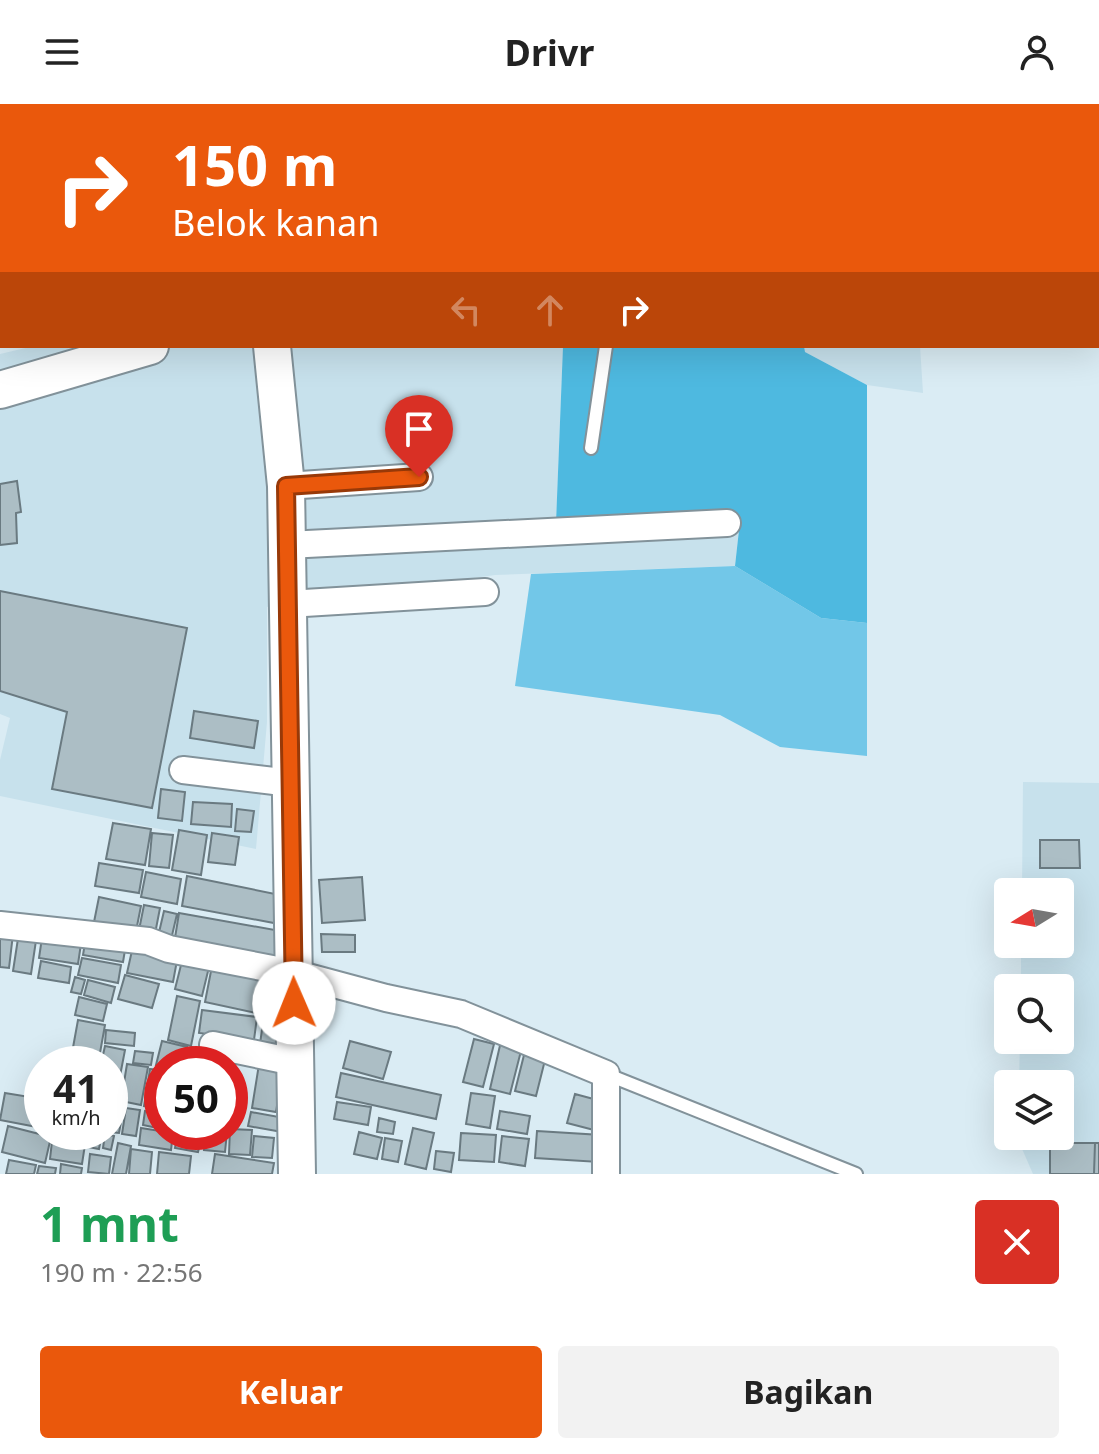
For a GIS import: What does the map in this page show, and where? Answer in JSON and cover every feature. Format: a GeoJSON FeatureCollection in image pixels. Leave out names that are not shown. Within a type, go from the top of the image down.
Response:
{"type":"FeatureCollection","features":[{"type":"Feature","properties":{"kind":"main road"},"geometry":{"type":"LineString","coordinates":[[0,390],[143,348]]}},
{"type":"Feature","properties":{"kind":"main road"},"geometry":{"type":"LineString","coordinates":[[272,348],[286,486],[297,1174]]}},
{"type":"Feature","properties":{"kind":"street"},"geometry":{"type":"LineString","coordinates":[[286,486],[419,477]]}},
{"type":"Feature","properties":{"kind":"street"},"geometry":{"type":"LineString","coordinates":[[287,545],[727,523]]}},
{"type":"Feature","properties":{"kind":"street"},"geometry":{"type":"LineString","coordinates":[[288,604],[485,592]]}},
{"type":"Feature","properties":{"kind":"street"},"geometry":{"type":"LineString","coordinates":[[183,770],[291,783]]}},
{"type":"Feature","properties":{"kind":"street"},"geometry":{"type":"LineString","coordinates":[[0,925],[148,941],[169,949],[293,973],[461,1014],[606,1074],[606,1174]]}},
{"type":"Feature","properties":{"kind":"street"},"geometry":{"type":"LineString","coordinates":[[213,1045],[294,1062]]}},
{"type":"Feature","properties":{"kind":"lane"},"geometry":{"type":"LineString","coordinates":[[591,448],[606,348]]}},
{"type":"Feature","properties":{"kind":"lane"},"geometry":{"type":"LineString","coordinates":[[606,1074],[856,1174]]}},
{"type":"Feature","properties":{"kind":"shaded area"},"geometry":{"type":"Polygon","coordinates":[[[26,348],[563,348],[556,523],[740,521],[735,566],[495,575],[267,607],[267,722],[256,849],[0,796],[0,760],[10,718],[0,714],[0,354],[26,348]]]}},
{"type":"Feature","properties":{"kind":"shaded area"},"geometry":{"type":"Polygon","coordinates":[[[563,348],[804,348],[805,352],[867,385],[867,623],[821,618],[735,566],[740,521],[556,523],[563,348]]]}},
{"type":"Feature","properties":{"kind":"shaded area"},"geometry":{"type":"Polygon","coordinates":[[[804,348],[920,348],[923,393],[867,385],[805,352],[804,348]]]}},
{"type":"Feature","properties":{"kind":"shaded area"},"geometry":{"type":"Polygon","coordinates":[[[735,566],[821,618],[867,623],[867,756],[780,747],[720,715],[515,686],[531,574],[735,566]]]}},
{"type":"Feature","properties":{"kind":"shaded area"},"geometry":{"type":"Polygon","coordinates":[[[1023,782],[1099,783],[1099,1174],[1033,1174],[1022,1150],[1074,1150],[1074,1070],[1019,1070],[1020,1054],[1074,1054],[1074,974],[1021,974],[1021,958],[1074,958],[1074,878],[1022,878],[1023,782]]]}},
{"type":"Feature","properties":{"kind":"building"},"geometry":{"type":"Polygon","coordinates":[[[17,481],[21,512],[16,513],[17,543],[0,545],[0,484],[17,481]]]}},
{"type":"Feature","properties":{"kind":"building"},"geometry":{"type":"Polygon","coordinates":[[[0,591],[187,628],[152,808],[52,789],[67,712],[0,691],[0,591]]]}},
{"type":"Feature","properties":{"kind":"building"},"geometry":{"type":"Polygon","coordinates":[[[194,711],[258,721],[254,748],[190,738],[194,711]]]}},
{"type":"Feature","properties":{"kind":"building"},"geometry":{"type":"Polygon","coordinates":[[[161,789],[185,792],[182,821],[158,818],[161,789]]]}},
{"type":"Feature","properties":{"kind":"building"},"geometry":{"type":"Polygon","coordinates":[[[193,802],[232,804],[231,827],[191,824],[193,802]]]}},
{"type":"Feature","properties":{"kind":"building"},"geometry":{"type":"Polygon","coordinates":[[[237,809],[254,811],[251,832],[235,831],[237,809]]]}},
{"type":"Feature","properties":{"kind":"building"},"geometry":{"type":"Polygon","coordinates":[[[113,823],[151,829],[145,865],[106,859],[113,823]]]}},
{"type":"Feature","properties":{"kind":"building"},"geometry":{"type":"Polygon","coordinates":[[[179,830],[207,835],[201,875],[172,870],[179,830]]]}},
{"type":"Feature","properties":{"kind":"building"},"geometry":{"type":"Polygon","coordinates":[[[152,833],[173,835],[169,868],[149,866],[152,833]]]}},
{"type":"Feature","properties":{"kind":"building"},"geometry":{"type":"Polygon","coordinates":[[[212,833],[239,837],[235,865],[208,862],[212,833]]]}},
{"type":"Feature","properties":{"kind":"building"},"geometry":{"type":"Polygon","coordinates":[[[1040,840],[1079,840],[1080,868],[1040,868],[1040,840]]]}},
{"type":"Feature","properties":{"kind":"building"},"geometry":{"type":"Polygon","coordinates":[[[99,863],[143,870],[139,893],[95,886],[99,863]]]}},
{"type":"Feature","properties":{"kind":"building"},"geometry":{"type":"Polygon","coordinates":[[[146,872],[181,879],[177,904],[141,897],[146,872]]]}},
{"type":"Feature","properties":{"kind":"building"},"geometry":{"type":"Polygon","coordinates":[[[187,876],[280,895],[274,923],[182,906],[187,876]]]}},
{"type":"Feature","properties":{"kind":"building"},"geometry":{"type":"Polygon","coordinates":[[[362,877],[365,920],[322,923],[319,880],[362,877]]]}},
{"type":"Feature","properties":{"kind":"building"},"geometry":{"type":"Polygon","coordinates":[[[99,897],[141,906],[135,936],[93,927],[99,897]]]}},
{"type":"Feature","properties":{"kind":"building"},"geometry":{"type":"Polygon","coordinates":[[[144,905],[160,908],[154,939],[138,935],[144,905]]]}},
{"type":"Feature","properties":{"kind":"building"},"geometry":{"type":"Polygon","coordinates":[[[164,911],[177,914],[170,944],[157,941],[164,911]]]}},
{"type":"Feature","properties":{"kind":"building"},"geometry":{"type":"Polygon","coordinates":[[[179,913],[286,932],[280,962],[174,944],[179,913]]]}},
{"type":"Feature","properties":{"kind":"building"},"geometry":{"type":"Polygon","coordinates":[[[43,931],[82,937],[78,964],[39,958],[43,931]]]}},
{"type":"Feature","properties":{"kind":"building"},"geometry":{"type":"Polygon","coordinates":[[[0,932],[13,934],[9,968],[0,967],[0,932]]]}},
{"type":"Feature","properties":{"kind":"building"},"geometry":{"type":"Polygon","coordinates":[[[19,932],[37,934],[31,974],[13,971],[19,932]]]}},
{"type":"Feature","properties":{"kind":"building"},"geometry":{"type":"Polygon","coordinates":[[[321,934],[355,935],[355,952],[322,952],[321,934]]]}},
{"type":"Feature","properties":{"kind":"building"},"geometry":{"type":"Polygon","coordinates":[[[86,937],[126,944],[123,962],[83,955],[86,937]]]}},
{"type":"Feature","properties":{"kind":"building"},"geometry":{"type":"Polygon","coordinates":[[[133,946],[178,955],[173,982],[127,973],[133,946]]]}},
{"type":"Feature","properties":{"kind":"building"},"geometry":{"type":"Polygon","coordinates":[[[82,958],[121,965],[118,983],[78,975],[82,958]]]}},
{"type":"Feature","properties":{"kind":"building"},"geometry":{"type":"Polygon","coordinates":[[[41,961],[71,967],[69,983],[38,978],[41,961]]]}},
{"type":"Feature","properties":{"kind":"building"},"geometry":{"type":"Polygon","coordinates":[[[182,961],[209,967],[202,996],[175,989],[182,961]]]}},
{"type":"Feature","properties":{"kind":"building"},"geometry":{"type":"Polygon","coordinates":[[[212,966],[264,977],[256,1013],[205,1002],[212,966]]]}},
{"type":"Feature","properties":{"kind":"building"},"geometry":{"type":"Polygon","coordinates":[[[125,975],[159,984],[152,1008],[118,999],[125,975]]]}},
{"type":"Feature","properties":{"kind":"building"},"geometry":{"type":"Polygon","coordinates":[[[75,977],[85,980],[81,994],[71,992],[75,977]]]}},
{"type":"Feature","properties":{"kind":"building"},"geometry":{"type":"Polygon","coordinates":[[[88,980],[115,987],[111,1003],[84,995],[88,980]]]}},
{"type":"Feature","properties":{"kind":"building"},"geometry":{"type":"Polygon","coordinates":[[[177,996],[200,1001],[191,1046],[168,1040],[177,996]]]}},
{"type":"Feature","properties":{"kind":"building"},"geometry":{"type":"Polygon","coordinates":[[[79,997],[107,1004],[103,1021],[75,1015],[79,997]]]}},
{"type":"Feature","properties":{"kind":"building"},"geometry":{"type":"Polygon","coordinates":[[[202,1010],[257,1017],[254,1040],[199,1033],[202,1010]]]}},
{"type":"Feature","properties":{"kind":"building"},"geometry":{"type":"Polygon","coordinates":[[[264,1015],[287,1018],[284,1047],[260,1044],[264,1015]]]}},
{"type":"Feature","properties":{"kind":"building"},"geometry":{"type":"Polygon","coordinates":[[[78,1020],[105,1025],[101,1046],[73,1046],[78,1020]]]}},
{"type":"Feature","properties":{"kind":"building"},"geometry":{"type":"Polygon","coordinates":[[[106,1030],[135,1033],[134,1046],[105,1043],[106,1030]]]}},
{"type":"Feature","properties":{"kind":"building"},"geometry":{"type":"Polygon","coordinates":[[[474,1039],[494,1044],[483,1087],[463,1082],[474,1039]]]}},
{"type":"Feature","properties":{"kind":"building"},"geometry":{"type":"Polygon","coordinates":[[[162,1041],[183,1046],[161,1046],[162,1041]]]}},
{"type":"Feature","properties":{"kind":"building"},"geometry":{"type":"Polygon","coordinates":[[[350,1041],[391,1052],[383,1079],[343,1068],[350,1041]]]}},
{"type":"Feature","properties":{"kind":"building"},"geometry":{"type":"Polygon","coordinates":[[[501,1041],[522,1047],[510,1094],[490,1089],[501,1041]]]}},
{"type":"Feature","properties":{"kind":"building"},"geometry":{"type":"Polygon","coordinates":[[[135,1051],[144,1052],[144,1064],[133,1063],[135,1051]]]}},
{"type":"Feature","properties":{"kind":"building"},"geometry":{"type":"Polygon","coordinates":[[[525,1051],[546,1056],[536,1096],[515,1091],[525,1051]]]}},
{"type":"Feature","properties":{"kind":"building"},"geometry":{"type":"Polygon","coordinates":[[[260,1058],[284,1062],[276,1112],[252,1108],[260,1058]]]}},
{"type":"Feature","properties":{"kind":"building"},"geometry":{"type":"Polygon","coordinates":[[[128,1064],[144,1066],[141,1105],[128,1102],[128,1064]]]}},
{"type":"Feature","properties":{"kind":"building"},"geometry":{"type":"Polygon","coordinates":[[[341,1073],[441,1095],[436,1119],[336,1097],[341,1073]]]}},
{"type":"Feature","properties":{"kind":"building"},"geometry":{"type":"Polygon","coordinates":[[[5,1093],[24,1096],[24,1125],[0,1120],[5,1093]]]}},
{"type":"Feature","properties":{"kind":"building"},"geometry":{"type":"Polygon","coordinates":[[[471,1093],[495,1096],[490,1128],[466,1124],[471,1093]]]}},
{"type":"Feature","properties":{"kind":"building"},"geometry":{"type":"Polygon","coordinates":[[[575,1094],[601,1101],[594,1130],[567,1123],[575,1094]]]}},
{"type":"Feature","properties":{"kind":"building"},"geometry":{"type":"Polygon","coordinates":[[[337,1102],[371,1107],[368,1125],[334,1119],[337,1102]]]}},
{"type":"Feature","properties":{"kind":"building"},"geometry":{"type":"Polygon","coordinates":[[[128,1108],[140,1110],[136,1136],[128,1135],[128,1108]]]}},
{"type":"Feature","properties":{"kind":"building"},"geometry":{"type":"Polygon","coordinates":[[[500,1111],[530,1116],[527,1134],[497,1129],[500,1111]]]}},
{"type":"Feature","properties":{"kind":"building"},"geometry":{"type":"Polygon","coordinates":[[[251,1112],[290,1119],[288,1133],[248,1126],[251,1112]]]}},
{"type":"Feature","properties":{"kind":"building"},"geometry":{"type":"Polygon","coordinates":[[[379,1118],[395,1122],[393,1134],[377,1132],[379,1118]]]}},
{"type":"Feature","properties":{"kind":"building"},"geometry":{"type":"Polygon","coordinates":[[[8,1126],[24,1130],[24,1150],[48,1150],[45,1163],[2,1152],[8,1126]]]}},
{"type":"Feature","properties":{"kind":"building"},"geometry":{"type":"Polygon","coordinates":[[[141,1128],[144,1128],[144,1146],[139,1145],[141,1128]]]}},
{"type":"Feature","properties":{"kind":"building"},"geometry":{"type":"Polygon","coordinates":[[[413,1128],[434,1133],[426,1169],[405,1164],[413,1128]]]}},
{"type":"Feature","properties":{"kind":"building"},"geometry":{"type":"Polygon","coordinates":[[[248,1130],[252,1130],[250,1155],[229,1154],[229,1150],[248,1150],[248,1130]]]}},
{"type":"Feature","properties":{"kind":"building"},"geometry":{"type":"Polygon","coordinates":[[[537,1131],[601,1135],[599,1162],[535,1158],[537,1131]]]}},
{"type":"Feature","properties":{"kind":"building"},"geometry":{"type":"Polygon","coordinates":[[[359,1132],[382,1138],[377,1159],[354,1154],[359,1132]]]}},
{"type":"Feature","properties":{"kind":"building"},"geometry":{"type":"Polygon","coordinates":[[[461,1133],[496,1135],[494,1162],[459,1160],[461,1133]]]}},
{"type":"Feature","properties":{"kind":"building"},"geometry":{"type":"Polygon","coordinates":[[[254,1136],[274,1138],[272,1158],[252,1157],[254,1136]]]}},
{"type":"Feature","properties":{"kind":"building"},"geometry":{"type":"Polygon","coordinates":[[[502,1136],[529,1139],[525,1166],[499,1162],[502,1136]]]}},
{"type":"Feature","properties":{"kind":"building"},"geometry":{"type":"Polygon","coordinates":[[[385,1138],[402,1141],[398,1162],[382,1159],[385,1138]]]}},
{"type":"Feature","properties":{"kind":"building"},"geometry":{"type":"Polygon","coordinates":[[[1074,1143],[1095,1143],[1094,1174],[1050,1174],[1050,1150],[1074,1150],[1074,1143]]]}},
{"type":"Feature","properties":{"kind":"building"},"geometry":{"type":"Polygon","coordinates":[[[1095,1143],[1099,1143],[1099,1174],[1094,1174],[1095,1143]]]}},
{"type":"Feature","properties":{"kind":"building"},"geometry":{"type":"Polygon","coordinates":[[[128,1145],[131,1146],[126,1174],[112,1174],[117,1150],[128,1150],[128,1145]]]}},
{"type":"Feature","properties":{"kind":"building"},"geometry":{"type":"Polygon","coordinates":[[[131,1149],[152,1152],[150,1174],[129,1174],[131,1149]]]}},
{"type":"Feature","properties":{"kind":"building"},"geometry":{"type":"Polygon","coordinates":[[[51,1150],[84,1150],[82,1164],[50,1159],[51,1150]]]}},
{"type":"Feature","properties":{"kind":"building"},"geometry":{"type":"Polygon","coordinates":[[[436,1151],[454,1153],[451,1172],[434,1169],[436,1151]]]}},
{"type":"Feature","properties":{"kind":"building"},"geometry":{"type":"Polygon","coordinates":[[[159,1152],[191,1156],[189,1174],[157,1174],[159,1152]]]}},
{"type":"Feature","properties":{"kind":"building"},"geometry":{"type":"Polygon","coordinates":[[[90,1154],[111,1157],[109,1174],[88,1172],[90,1154]]]}},
{"type":"Feature","properties":{"kind":"building"},"geometry":{"type":"Polygon","coordinates":[[[215,1154],[274,1163],[272,1174],[212,1174],[215,1154]]]}},
{"type":"Feature","properties":{"kind":"building"},"geometry":{"type":"Polygon","coordinates":[[[9,1160],[36,1165],[34,1174],[6,1174],[9,1160]]]}},
{"type":"Feature","properties":{"kind":"building"},"geometry":{"type":"Polygon","coordinates":[[[61,1164],[82,1168],[81,1174],[60,1174],[61,1164]]]}},
{"type":"Feature","properties":{"kind":"building"},"geometry":{"type":"Polygon","coordinates":[[[39,1166],[56,1168],[55,1174],[37,1174],[39,1166]]]}},
{"type":"Feature","properties":{"kind":"route"},"geometry":{"type":"LineString","coordinates":[[294,1003],[286,486],[419,477]]}}]}
